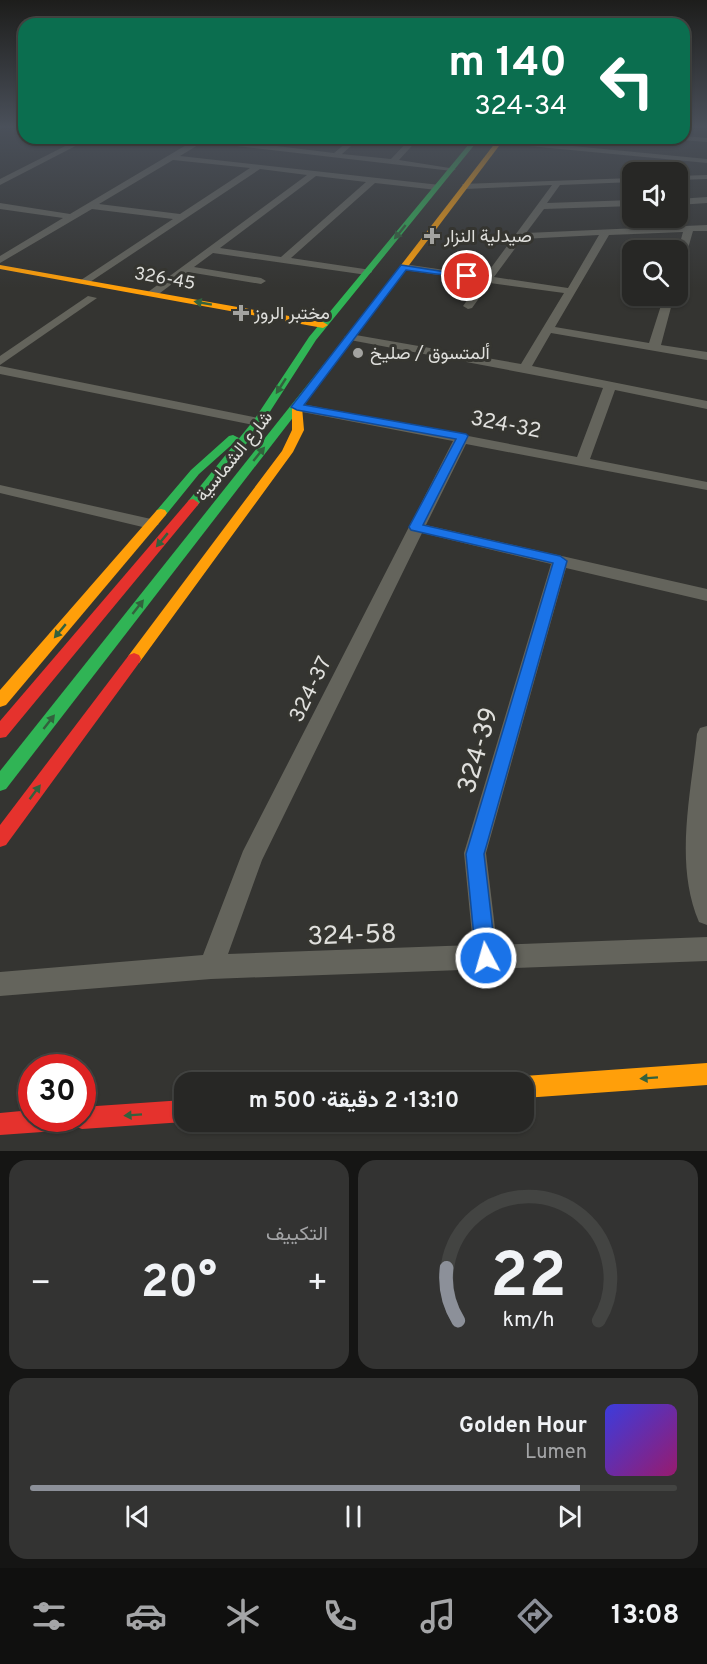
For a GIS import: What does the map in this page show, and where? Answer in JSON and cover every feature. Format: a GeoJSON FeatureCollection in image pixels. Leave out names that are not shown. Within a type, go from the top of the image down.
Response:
{"type":"FeatureCollection","features":[{"type":"Feature","properties":{"kind":"main road","name":"شارع الشماسية"},"geometry":{"type":"LineString","coordinates":[[0,732],[258,422],[306,338],[323,325],[442,181]]}},
{"type":"Feature","properties":{"kind":"main road","name":"شارع الشماسية"},"geometry":{"type":"LineString","coordinates":[[0,784],[297,407],[469,181]]}},
{"type":"Feature","properties":{"kind":"main road","name":"326-45"},"geometry":{"type":"LineString","coordinates":[[0,267],[323,325]]}},
{"type":"Feature","properties":{"kind":"main road","name":"326-45"},"geometry":{"type":"LineString","coordinates":[[0,281],[137,306]]}},
{"type":"Feature","properties":{"kind":"main road"},"geometry":{"type":"LineString","coordinates":[[0,839],[287,452],[298,433],[297,407]]}},
{"type":"Feature","properties":{"kind":"main road"},"geometry":{"type":"LineString","coordinates":[[0,701],[208,458],[258,422]]}},
{"type":"Feature","properties":{"kind":"main road"},"geometry":{"type":"LineString","coordinates":[[534,1086],[707,1074]]}},
{"type":"Feature","properties":{"kind":"main road"},"geometry":{"type":"LineString","coordinates":[[96,1117],[174,1112]]}},
{"type":"Feature","properties":{"kind":"main road"},"geometry":{"type":"LineString","coordinates":[[0,1124],[18,1123]]}},
{"type":"Feature","properties":{"kind":"street"},"geometry":{"type":"LineString","coordinates":[[0,260],[132,181]]}},
{"type":"Feature","properties":{"kind":"street"},"geometry":{"type":"LineString","coordinates":[[83,282],[237,181]]}},
{"type":"Feature","properties":{"kind":"street"},"geometry":{"type":"LineString","coordinates":[[152,294],[305,181]]}},
{"type":"Feature","properties":{"kind":"street"},"geometry":{"type":"LineString","coordinates":[[283,260],[372,181]]}},
{"type":"Feature","properties":{"kind":"street"},"geometry":{"type":"LineString","coordinates":[[380,181],[437,187]]}},
{"type":"Feature","properties":{"kind":"street"},"geometry":{"type":"LineString","coordinates":[[465,186],[615,181]]}},
{"type":"Feature","properties":{"kind":"street"},"geometry":{"type":"LineString","coordinates":[[468,306],[557,183]]}},
{"type":"Feature","properties":{"kind":"street"},"geometry":{"type":"LineString","coordinates":[[688,202],[707,201]]}},
{"type":"Feature","properties":{"kind":"street"},"geometry":{"type":"LineString","coordinates":[[542,206],[622,203]]}},
{"type":"Feature","properties":{"kind":"street"},"geometry":{"type":"LineString","coordinates":[[0,206],[72,217]]}},
{"type":"Feature","properties":{"kind":"street"},"geometry":{"type":"LineString","coordinates":[[91,206],[181,217]]}},
{"type":"Feature","properties":{"kind":"street"},"geometry":{"type":"LineString","coordinates":[[517,236],[707,228]]}},
{"type":"Feature","properties":{"kind":"street"},"geometry":{"type":"LineString","coordinates":[[686,240],[689,229]]}},
{"type":"Feature","properties":{"kind":"street"},"geometry":{"type":"LineString","coordinates":[[525,368],[606,232]]}},
{"type":"Feature","properties":{"kind":"street"},"geometry":{"type":"LineString","coordinates":[[211,250],[367,272]]}},
{"type":"Feature","properties":{"kind":"street"},"geometry":{"type":"LineString","coordinates":[[404,267],[569,291]]}},
{"type":"Feature","properties":{"kind":"street"},"geometry":{"type":"LineString","coordinates":[[186,269],[261,282]]}},
{"type":"Feature","properties":{"kind":"street"},"geometry":{"type":"LineString","coordinates":[[0,361],[92,298]]}},
{"type":"Feature","properties":{"kind":"street"},"geometry":{"type":"LineString","coordinates":[[654,347],[666,306]]}},
{"type":"Feature","properties":{"kind":"street"},"geometry":{"type":"LineString","coordinates":[[547,329],[707,356]]}},
{"type":"Feature","properties":{"kind":"street"},"geometry":{"type":"LineString","coordinates":[[350,338],[525,368],[707,405]]}},
{"type":"Feature","properties":{"kind":"street"},"geometry":{"type":"LineString","coordinates":[[0,370],[258,422]]}},
{"type":"Feature","properties":{"kind":"street"},"geometry":{"type":"LineString","coordinates":[[583,460],[609,385]]}},
{"type":"Feature","properties":{"kind":"street","name":"324-32"},"geometry":{"type":"LineString","coordinates":[[297,407],[462,436],[707,486]]}},
{"type":"Feature","properties":{"kind":"street","name":"324-37"},"geometry":{"type":"LineString","coordinates":[[211,968],[251,858],[462,436]]}},
{"type":"Feature","properties":{"kind":"street"},"geometry":{"type":"LineString","coordinates":[[0,489],[151,524]]}},
{"type":"Feature","properties":{"kind":"street"},"geometry":{"type":"LineString","coordinates":[[415,527],[707,595]]}},
{"type":"Feature","properties":{"kind":"street","name":"324-39"},"geometry":{"type":"LineString","coordinates":[[486,958],[475,854],[560,561]]}},
{"type":"Feature","properties":{"kind":"street"},"geometry":{"type":"LineString","coordinates":[[707,734],[696,864],[707,914]]}},
{"type":"Feature","properties":{"kind":"street","name":"324-58"},"geometry":{"type":"LineString","coordinates":[[0,984],[211,968],[707,949]]}},
{"type":"Feature","properties":{"kind":"traffic: fast"},"geometry":{"type":"LineString","coordinates":[[193,503],[258,422],[312,339],[442,181]]}},
{"type":"Feature","properties":{"kind":"traffic: fast"},"geometry":{"type":"LineString","coordinates":[[0,784],[354,332]]}},
{"type":"Feature","properties":{"kind":"traffic: fast"},"geometry":{"type":"LineString","coordinates":[[161,513],[195,472],[233,438]]}},
{"type":"Feature","properties":{"kind":"traffic: slow"},"geometry":{"type":"LineString","coordinates":[[354,332],[469,181]]}},
{"type":"Feature","properties":{"kind":"traffic: slow"},"geometry":{"type":"LineString","coordinates":[[0,267],[323,325]]}},
{"type":"Feature","properties":{"kind":"traffic: slow"},"geometry":{"type":"LineString","coordinates":[[134,659],[287,452],[298,430],[297,407]]}},
{"type":"Feature","properties":{"kind":"traffic: slow"},"geometry":{"type":"LineString","coordinates":[[0,701],[161,513]]}},
{"type":"Feature","properties":{"kind":"traffic: slow"},"geometry":{"type":"LineString","coordinates":[[534,1086],[707,1074]]}},
{"type":"Feature","properties":{"kind":"traffic: jam"},"geometry":{"type":"LineString","coordinates":[[0,732],[193,503]]}},
{"type":"Feature","properties":{"kind":"traffic: jam"},"geometry":{"type":"LineString","coordinates":[[0,839],[134,659]]}},
{"type":"Feature","properties":{"kind":"traffic: jam"},"geometry":{"type":"LineString","coordinates":[[96,1117],[174,1112]]}},
{"type":"Feature","properties":{"kind":"traffic: jam"},"geometry":{"type":"LineString","coordinates":[[0,1124],[18,1123]]}},
{"type":"Feature","properties":{"kind":"place","name":"صيدلية النزار"},"geometry":{"type":"Point","coordinates":[432,236]}},
{"type":"Feature","properties":{"kind":"place","name":"مختبر الروز"},"geometry":{"type":"Point","coordinates":[241,313]}},
{"type":"Feature","properties":{"kind":"place","name":"ألمتسوق / صليخ"},"geometry":{"type":"Point","coordinates":[358,353]}},
{"type":"Feature","properties":{"kind":"route"},"geometry":{"type":"LineString","coordinates":[[467,276],[404,267],[297,407],[462,436],[415,527],[560,561],[475,854],[486,958]]}}]}
